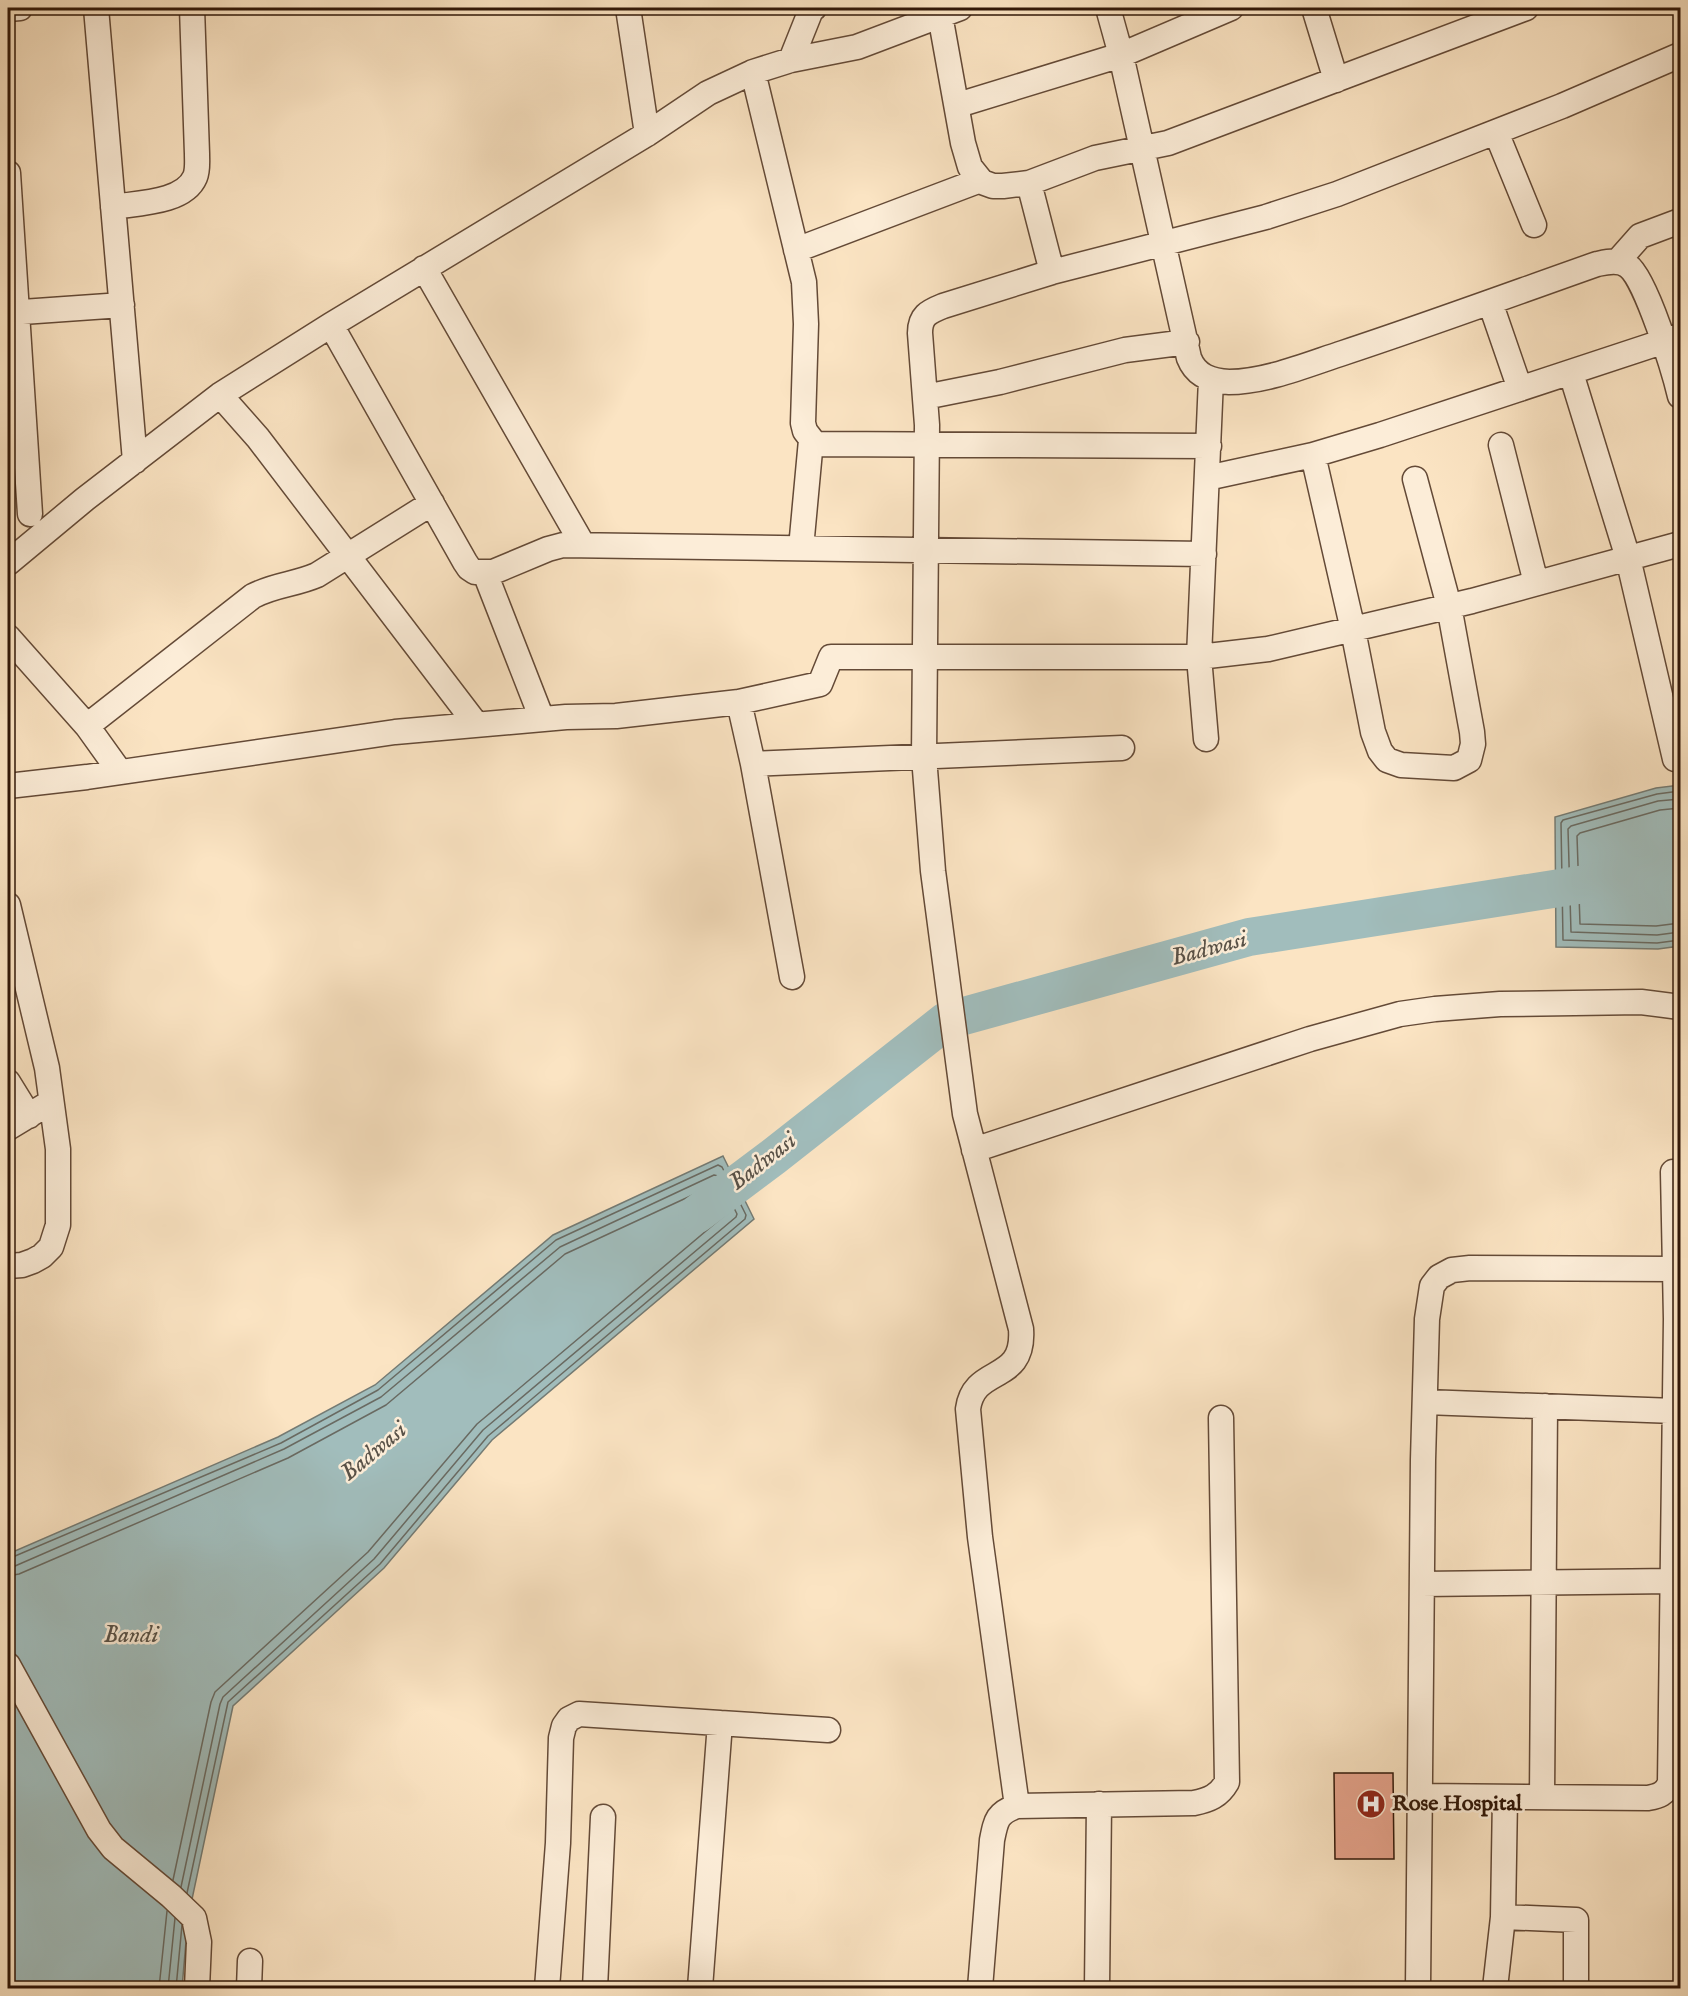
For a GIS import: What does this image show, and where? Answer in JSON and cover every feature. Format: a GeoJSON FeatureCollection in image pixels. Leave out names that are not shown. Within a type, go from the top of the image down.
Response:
{"type":"FeatureCollection","features":[{"type":"Feature","properties":{"kind":"street"},"geometry":{"type":"LineString","coordinates":[[8,9],[20,8]]}},
{"type":"Feature","properties":{"kind":"street"},"geometry":{"type":"LineString","coordinates":[[96,8],[135,461]]}},
{"type":"Feature","properties":{"kind":"street"},"geometry":{"type":"LineString","coordinates":[[113,207],[173,197],[188,188],[194,180],[197,171],[197,154],[192,8]]}},
{"type":"Feature","properties":{"kind":"street"},"geometry":{"type":"LineString","coordinates":[[628,8],[647,134]]}},
{"type":"Feature","properties":{"kind":"street"},"geometry":{"type":"LineString","coordinates":[[791,60],[814,8]]}},
{"type":"Feature","properties":{"kind":"street"},"geometry":{"type":"LineString","coordinates":[[1108,8],[1143,149],[1186,342],[1192,365],[1203,376],[1231,382],[1257,379],[1360,347],[1608,261],[1629,267],[1639,280],[1672,339],[1680,396]]}},
{"type":"Feature","properties":{"kind":"street"},"geometry":{"type":"LineString","coordinates":[[958,105],[1121,55],[1231,8]]}},
{"type":"Feature","properties":{"kind":"street"},"geometry":{"type":"LineString","coordinates":[[1314,8],[1336,80]]}},
{"type":"Feature","properties":{"kind":"street"},"geometry":{"type":"LineString","coordinates":[[796,250],[978,181],[993,186],[1029,183],[1095,158],[1143,149],[1196,134],[1336,80],[1486,15],[1526,8]]}},
{"type":"Feature","properties":{"kind":"street"},"geometry":{"type":"LineString","coordinates":[[8,563],[220,395],[424,268],[647,134],[708,93],[753,72],[791,60],[857,47],[950,11],[958,105],[967,159],[970,167],[982,182]]}},
{"type":"Feature","properties":{"kind":"street"},"geometry":{"type":"LineString","coordinates":[[1017,1806],[980,1537],[968,1409],[970,1398],[979,1384],[1009,1368],[1022,1342],[1021,1329],[965,1114],[933,870],[924,757],[927,444],[920,325],[922,318],[927,313],[1052,272],[1266,217],[1337,194],[1562,106],[1680,55]]}},
{"type":"Feature","properties":{"kind":"street"},"geometry":{"type":"LineString","coordinates":[[753,72],[804,282],[806,302],[803,423],[805,431],[815,444],[821,446],[927,444],[1209,446]]}},
{"type":"Feature","properties":{"kind":"street"},"geometry":{"type":"LineString","coordinates":[[1496,132],[1534,225]]}},
{"type":"Feature","properties":{"kind":"street"},"geometry":{"type":"LineString","coordinates":[[8,173],[19,515],[70,512]]}},
{"type":"Feature","properties":{"kind":"street"},"geometry":{"type":"LineString","coordinates":[[1029,183],[1052,272]]}},
{"type":"Feature","properties":{"kind":"street"},"geometry":{"type":"LineString","coordinates":[[1617,262],[1640,236],[1680,220]]}},
{"type":"Feature","properties":{"kind":"street"},"geometry":{"type":"LineString","coordinates":[[424,268],[583,545]]}},
{"type":"Feature","properties":{"kind":"street"},"geometry":{"type":"LineString","coordinates":[[1490,302],[1520,389]]}},
{"type":"Feature","properties":{"kind":"street"},"geometry":{"type":"LineString","coordinates":[[12,312],[122,305]]}},
{"type":"Feature","properties":{"kind":"street"},"geometry":{"type":"LineString","coordinates":[[331,325],[469,568],[484,573],[493,572],[563,545],[1204,554]]}},
{"type":"Feature","properties":{"kind":"street"},"geometry":{"type":"LineString","coordinates":[[1207,478],[1313,455],[1380,435],[1672,339]]}},
{"type":"Feature","properties":{"kind":"street"},"geometry":{"type":"LineString","coordinates":[[925,397],[1000,382],[1125,350],[1186,342]]}},
{"type":"Feature","properties":{"kind":"street"},"geometry":{"type":"LineString","coordinates":[[1572,373],[1628,558],[1676,759]]}},
{"type":"Feature","properties":{"kind":"street"},"geometry":{"type":"LineString","coordinates":[[1206,739],[1199,657],[1211,379]]}},
{"type":"Feature","properties":{"kind":"street"},"geometry":{"type":"LineString","coordinates":[[220,395],[258,438],[476,724]]}},
{"type":"Feature","properties":{"kind":"street"},"geometry":{"type":"LineString","coordinates":[[801,548],[811,440]]}},
{"type":"Feature","properties":{"kind":"street"},"geometry":{"type":"LineString","coordinates":[[1501,445],[1536,583]]}},
{"type":"Feature","properties":{"kind":"street"},"geometry":{"type":"LineString","coordinates":[[1313,455],[1353,630],[1373,732],[1383,756],[1401,765],[1454,768],[1468,760],[1473,744],[1472,732],[1449,606],[1415,479]]}},
{"type":"Feature","properties":{"kind":"street"},"geometry":{"type":"LineString","coordinates":[[87,726],[253,596],[269,588],[309,578],[432,503]]}},
{"type":"Feature","properties":{"kind":"street"},"geometry":{"type":"LineString","coordinates":[[8,786],[395,732],[542,719],[616,716],[739,702],[820,684],[831,657],[1199,657],[1268,650],[1449,606],[1680,543]]}},
{"type":"Feature","properties":{"kind":"street"},"geometry":{"type":"LineString","coordinates":[[484,573],[542,719]]}},
{"type":"Feature","properties":{"kind":"street"},"geometry":{"type":"LineString","coordinates":[[8,637],[87,726],[120,772]]}},
{"type":"Feature","properties":{"kind":"street"},"geometry":{"type":"LineString","coordinates":[[739,702],[753,764],[792,976]]}},
{"type":"Feature","properties":{"kind":"street"},"geometry":{"type":"LineString","coordinates":[[753,764],[1122,748]]}},
{"type":"Feature","properties":{"kind":"street"},"geometry":{"type":"LineString","coordinates":[[8,905],[47,1068],[58,1149],[58,1225],[51,1247],[42,1256],[22,1265],[8,1266]]}},
{"type":"Feature","properties":{"kind":"street"},"geometry":{"type":"LineString","coordinates":[[974,1150],[1310,1039],[1400,1014],[1500,1004],[1641,1002],[1680,1007]]}},
{"type":"Feature","properties":{"kind":"street"},"geometry":{"type":"LineString","coordinates":[[8,1082],[29,1116]]}},
{"type":"Feature","properties":{"kind":"street"},"geometry":{"type":"LineString","coordinates":[[8,1128],[51,1102]]}},
{"type":"Feature","properties":{"kind":"street"},"geometry":{"type":"LineString","coordinates":[[1420,1797],[1648,1798],[1659,1796],[1666,1791],[1671,1773],[1678,1319],[1673,1269],[1673,1172]]}},
{"type":"Feature","properties":{"kind":"street"},"geometry":{"type":"LineString","coordinates":[[1418,1989],[1425,1402],[1429,1300],[1432,1286],[1439,1277],[1452,1270],[1470,1268],[1673,1269]]}},
{"type":"Feature","properties":{"kind":"street"},"geometry":{"type":"LineString","coordinates":[[1425,1402],[1675,1410]]}},
{"type":"Feature","properties":{"kind":"street"},"geometry":{"type":"LineString","coordinates":[[1542,1797],[1545,1406]]}},
{"type":"Feature","properties":{"kind":"street"},"geometry":{"type":"LineString","coordinates":[[980,1989],[992,1839],[999,1816],[1017,1806],[1194,1803],[1216,1795],[1227,1782],[1221,1418]]}},
{"type":"Feature","properties":{"kind":"street"},"geometry":{"type":"LineString","coordinates":[[1422,1584],[1673,1581]]}},
{"type":"Feature","properties":{"kind":"street"},"geometry":{"type":"LineString","coordinates":[[8,1665],[99,1830],[113,1848],[194,1918],[200,1942],[197,1989]]}},
{"type":"Feature","properties":{"kind":"street"},"geometry":{"type":"LineString","coordinates":[[547,1989],[558,1843],[561,1738],[564,1726],[569,1719],[579,1714],[828,1730]]}},
{"type":"Feature","properties":{"kind":"street"},"geometry":{"type":"LineString","coordinates":[[700,1989],[720,1723]]}},
{"type":"Feature","properties":{"kind":"street"},"geometry":{"type":"LineString","coordinates":[[1495,1989],[1503,1917],[1505,1797]]}},
{"type":"Feature","properties":{"kind":"street"},"geometry":{"type":"LineString","coordinates":[[1097,1989],[1099,1804]]}},
{"type":"Feature","properties":{"kind":"street"},"geometry":{"type":"LineString","coordinates":[[595,1989],[603,1817]]}},
{"type":"Feature","properties":{"kind":"street"},"geometry":{"type":"LineString","coordinates":[[1503,1917],[1576,1920],[1576,1989]]}},
{"type":"Feature","properties":{"kind":"street"},"geometry":{"type":"LineString","coordinates":[[249,1989],[250,1961]]}},
{"type":"Feature","properties":{"kind":"water"},"geometry":{"type":"Polygon","coordinates":[[[1680,785],[1680,946],[1658,949],[1556,947],[1555,817],[1656,788],[1680,785]]]}},
{"type":"Feature","properties":{"kind":"water","name":"Bandi"},"geometry":{"type":"Polygon","coordinates":[[[723,1156],[754,1219],[492,1440],[384,1568],[233,1706],[188,1918],[182,1988],[8,1988],[8,1554],[278,1437],[375,1385],[553,1235],[723,1156]]]}},
{"type":"Feature","properties":{"kind":"building"},"geometry":{"type":"Polygon","coordinates":[[[1334,1773],[1393,1773],[1394,1859],[1335,1859],[1334,1773]]]}},
{"type":"Feature","properties":{"kind":"waterway","name":"Badwasi"},"geometry":{"type":"LineString","coordinates":[[697,1214],[946,1021],[1249,937],[1680,869]]}},
{"type":"Feature","properties":{"kind":"place","name":"Rose Hospital"},"geometry":{"type":"Point","coordinates":[1371,1804]}}]}
